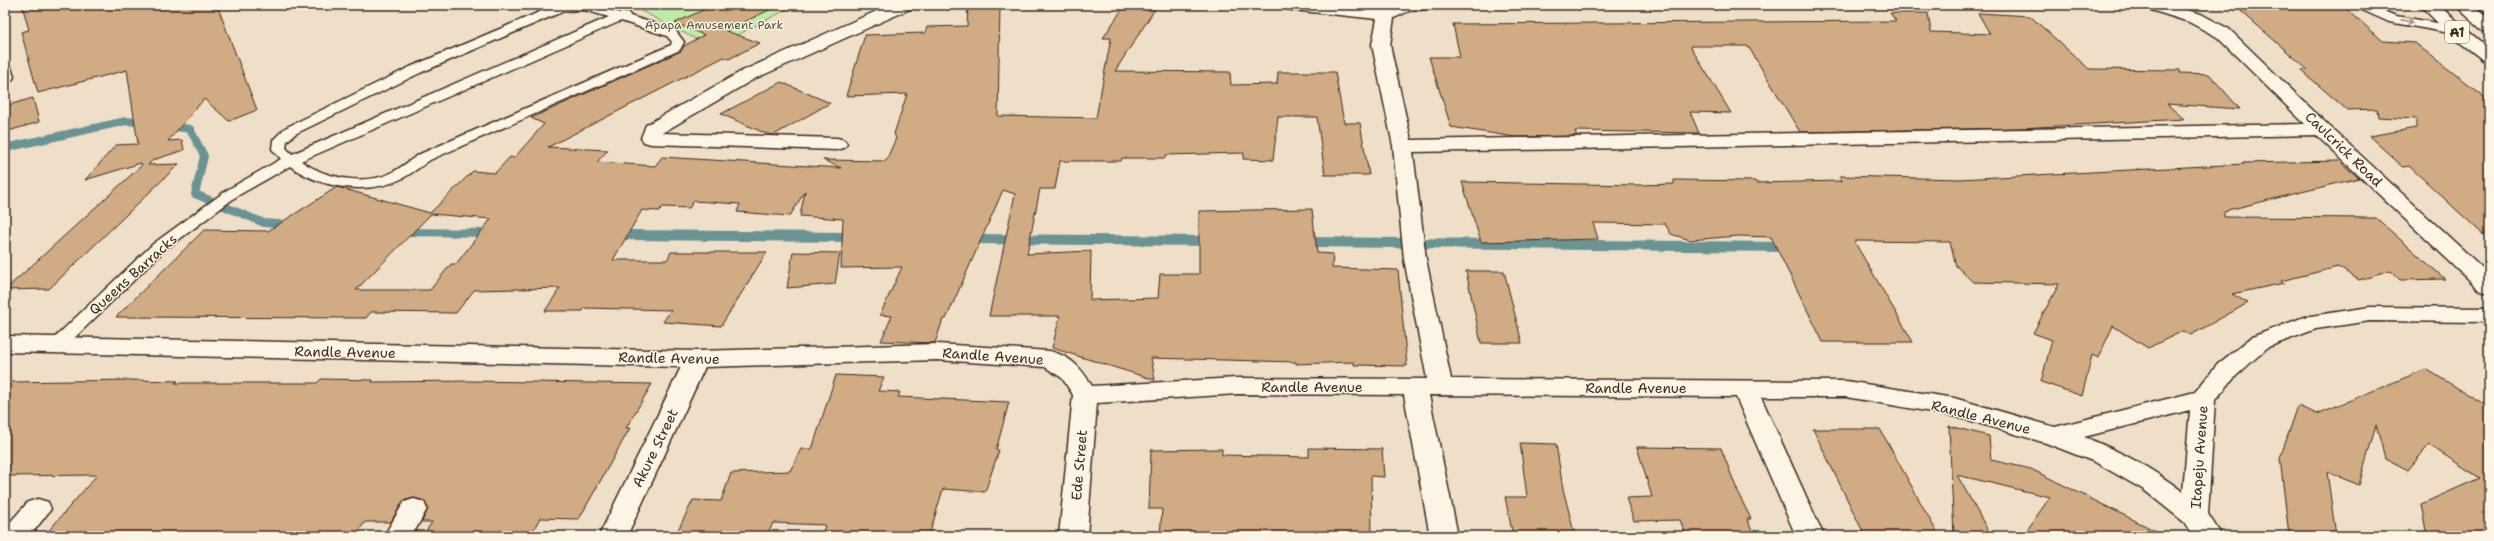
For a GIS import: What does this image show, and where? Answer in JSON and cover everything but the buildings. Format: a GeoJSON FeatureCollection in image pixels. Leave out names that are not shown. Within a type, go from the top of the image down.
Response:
{"type":"FeatureCollection","features":[{"type":"Feature","properties":{"kind":"street"},"geometry":{"type":"LineString","coordinates":[[837,144],[651,138],[653,130],[748,75],[904,5]]}},
{"type":"Feature","properties":{"kind":"street"},"geometry":{"type":"LineString","coordinates":[[1292,5],[1386,15],[1405,7],[1420,5]]}},
{"type":"Feature","properties":{"kind":"street","name":"Caulcrick Road"},"geometry":{"type":"LineString","coordinates":[[2154,5],[2195,18],[2224,33],[2321,129],[2489,286]]}},
{"type":"Feature","properties":{"kind":"street","name":"A1"},"geometry":{"type":"LineString","coordinates":[[2428,5],[2455,30],[2489,56]]}},
{"type":"Feature","properties":{"kind":"street","name":"A1"},"geometry":{"type":"LineString","coordinates":[[2463,5],[2489,27]]}},
{"type":"Feature","properties":{"kind":"street"},"geometry":{"type":"LineString","coordinates":[[1386,15],[1381,45],[1403,146],[1415,259],[1441,388]]}},
{"type":"Feature","properties":{"kind":"street"},"geometry":{"type":"LineString","coordinates":[[5,72],[5,77]]}},
{"type":"Feature","properties":{"kind":"street"},"geometry":{"type":"LineString","coordinates":[[1403,146],[2321,129]]}},
{"type":"Feature","properties":{"kind":"street","name":"Itapeju Avenue"},"geometry":{"type":"LineString","coordinates":[[2208,536],[2194,515],[2203,398],[2227,370],[2260,342],[2312,322],[2370,314],[2489,315]]}},
{"type":"Feature","properties":{"kind":"street","name":"Randle Avenue"},"geometry":{"type":"LineString","coordinates":[[5,344],[697,360],[937,352],[1050,359],[1071,372],[1085,395],[1237,386],[1846,389],[1954,407],[2055,436],[2104,455],[2153,482],[2194,515]]}},
{"type":"Feature","properties":{"kind":"street","name":"Akure Street"},"geometry":{"type":"LineString","coordinates":[[613,536],[697,360]]}},
{"type":"Feature","properties":{"kind":"street"},"geometry":{"type":"LineString","coordinates":[[1415,387],[1444,536]]}},
{"type":"Feature","properties":{"kind":"street"},"geometry":{"type":"LineString","coordinates":[[1745,389],[1810,536]]}},
{"type":"Feature","properties":{"kind":"street","name":"Ede Street"},"geometry":{"type":"LineString","coordinates":[[1074,536],[1085,395]]}},
{"type":"Feature","properties":{"kind":"street"},"geometry":{"type":"LineString","coordinates":[[2055,436],[2203,398]]}},
{"type":"Feature","properties":{"kind":"street"},"geometry":{"type":"LineString","coordinates":[[14,536],[38,509]]}},
{"type":"Feature","properties":{"kind":"street"},"geometry":{"type":"LineString","coordinates":[[398,536],[414,509]]}},
{"type":"Feature","properties":{"kind":"lane"},"geometry":{"type":"LineString","coordinates":[[2357,5],[2393,19],[2455,30]]}},
{"type":"Feature","properties":{"kind":"lane"},"geometry":{"type":"LineString","coordinates":[[585,6],[621,17],[671,33],[678,42],[676,47],[425,157],[392,178],[362,183],[337,182],[289,161],[279,149],[280,140],[290,132],[415,70],[562,7],[585,6]]}},
{"type":"Feature","properties":{"kind":"lane","name":"Queens Barracks"},"geometry":{"type":"LineString","coordinates":[[57,345],[159,247],[232,193],[289,161],[636,10]]}},
{"type":"Feature","properties":{"kind":"green space","name":"Apapa Amusement Park"},"geometry":{"type":"Polygon","coordinates":[[[630,5],[795,5],[713,48],[630,5]]]}},
{"type":"Feature","properties":{"kind":"waterway"},"geometry":{"type":"LineString","coordinates":[[5,148],[126,121],[146,123]]}},
{"type":"Feature","properties":{"kind":"waterway"},"geometry":{"type":"LineString","coordinates":[[169,126],[190,129],[204,156],[195,194],[264,223],[291,225]]}},
{"type":"Feature","properties":{"kind":"waterway"},"geometry":{"type":"LineString","coordinates":[[402,232],[491,233]]}},
{"type":"Feature","properties":{"kind":"waterway"},"geometry":{"type":"LineString","coordinates":[[616,235],[704,236]]}},
{"type":"Feature","properties":{"kind":"waterway"},"geometry":{"type":"LineString","coordinates":[[624,235],[704,236]]}},
{"type":"Feature","properties":{"kind":"waterway"},"geometry":{"type":"LineString","coordinates":[[704,236],[742,236]]}},
{"type":"Feature","properties":{"kind":"waterway"},"geometry":{"type":"LineString","coordinates":[[704,236],[853,237]]}},
{"type":"Feature","properties":{"kind":"waterway"},"geometry":{"type":"LineString","coordinates":[[970,239],[1211,241]]}},
{"type":"Feature","properties":{"kind":"waterway"},"geometry":{"type":"LineString","coordinates":[[1304,242],[1787,247]]}}]}
